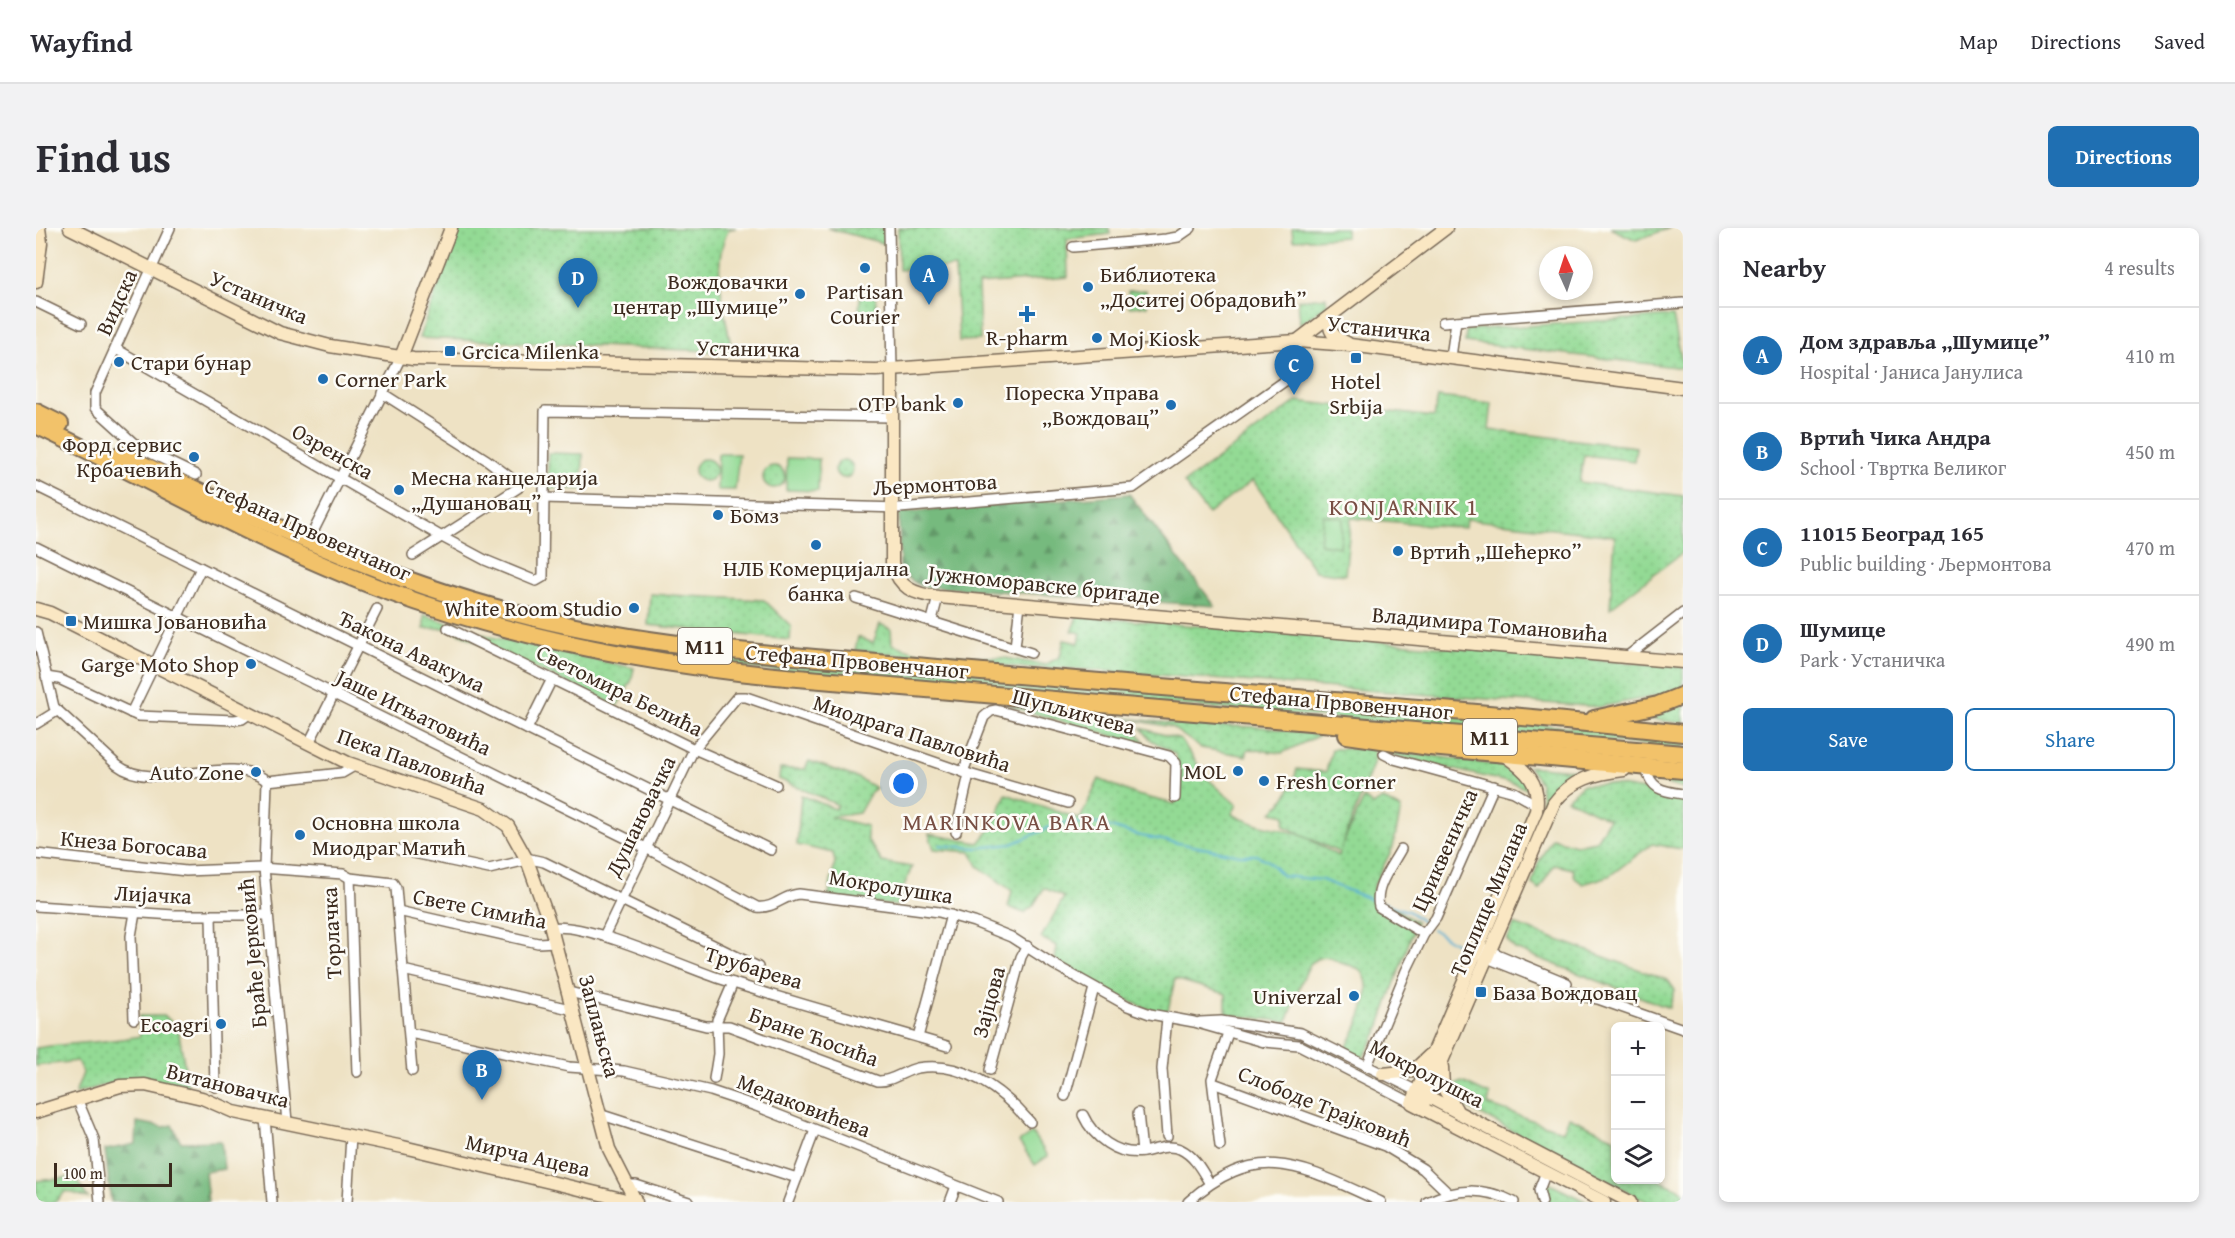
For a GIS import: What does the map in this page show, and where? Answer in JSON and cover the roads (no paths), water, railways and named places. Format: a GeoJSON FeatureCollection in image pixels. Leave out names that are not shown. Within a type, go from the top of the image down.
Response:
{"type":"FeatureCollection","features":[{"type":"Feature","properties":{"kind":"highway","name":"Стефана Првовенчаног"},"geometry":{"type":"LineString","coordinates":[[36,412],[297,538],[377,570],[492,607],[591,630],[782,654],[1683,733]]}},
{"type":"Feature","properties":{"kind":"highway","name":"Стефана Првовенчаног"},"geometry":{"type":"LineString","coordinates":[[36,425],[314,561],[384,590],[569,645],[709,670],[1683,754]]}},
{"type":"Feature","properties":{"kind":"highway"},"geometry":{"type":"LineString","coordinates":[[1573,722],[1641,710],[1683,695]]}},
{"type":"Feature","properties":{"kind":"highway"},"geometry":{"type":"LineString","coordinates":[[1297,721],[1359,737],[1504,755],[1683,770]]}},
{"type":"Feature","properties":{"kind":"main road"},"geometry":{"type":"LineString","coordinates":[[36,234],[39,228]]}},
{"type":"Feature","properties":{"kind":"main road"},"geometry":{"type":"LineString","coordinates":[[36,282],[41,243],[39,228]]}},
{"type":"Feature","properties":{"kind":"main road","name":"Устаничка"},"geometry":{"type":"LineString","coordinates":[[70,228],[280,333],[330,346],[401,357],[683,367],[892,370],[1297,341],[1451,357],[1683,388]]}},
{"type":"Feature","properties":{"kind":"main road"},"geometry":{"type":"LineString","coordinates":[[401,357],[451,228]]}},
{"type":"Feature","properties":{"kind":"main road"},"geometry":{"type":"LineString","coordinates":[[1297,341],[1446,228]]}},
{"type":"Feature","properties":{"kind":"main road"},"geometry":{"type":"LineString","coordinates":[[1331,316],[1329,327],[1333,336],[1350,345]]}},
{"type":"Feature","properties":{"kind":"main road","name":"Јужноморавске бригаде"},"geometry":{"type":"LineString","coordinates":[[892,370],[892,563],[903,586],[911,591],[938,597],[1293,628]]}},
{"type":"Feature","properties":{"kind":"main road","name":"Пека Павловића"},"geometry":{"type":"LineString","coordinates":[[36,609],[50,613],[354,766],[492,813],[508,826],[527,859]]}},
{"type":"Feature","properties":{"kind":"main road","name":"Владимира Томановића"},"geometry":{"type":"LineString","coordinates":[[1293,628],[1683,662]]}},
{"type":"Feature","properties":{"kind":"main road","name":"Топлице Милана"},"geometry":{"type":"LineString","coordinates":[[1504,755],[1531,777],[1536,786],[1537,805],[1529,842]]}},
{"type":"Feature","properties":{"kind":"main road","name":"Топлице Милана"},"geometry":{"type":"LineString","coordinates":[[1420,1099],[1529,842],[1554,802],[1570,786],[1595,775],[1646,768]]}},
{"type":"Feature","properties":{"kind":"main road","name":"Заплањска"},"geometry":{"type":"LineString","coordinates":[[527,859],[555,942],[590,1069],[609,1149],[635,1200]]}},
{"type":"Feature","properties":{"kind":"main road"},"geometry":{"type":"LineString","coordinates":[[1383,1074],[1413,1071],[1438,1058],[1443,1087],[1459,1112]]}},
{"type":"Feature","properties":{"kind":"main road","name":"Витановачка"},"geometry":{"type":"LineString","coordinates":[[36,1112],[78,1101],[120,1086],[139,1085],[202,1098],[234,1112],[412,1149]]}},
{"type":"Feature","properties":{"kind":"main road","name":"Мокролушка"},"geometry":{"type":"LineString","coordinates":[[1420,1099],[1459,1112],[1630,1202]]}},
{"type":"Feature","properties":{"kind":"main road","name":"Мокролушка"},"geometry":{"type":"LineString","coordinates":[[1420,1099],[1546,1172],[1604,1202]]}},
{"type":"Feature","properties":{"kind":"main road","name":"Мирча Ацева"},"geometry":{"type":"LineString","coordinates":[[412,1149],[618,1198],[635,1200]]}},
{"type":"Feature","properties":{"kind":"street","name":"Видска"},"geometry":{"type":"LineString","coordinates":[[170,228],[93,398],[95,408],[128,438],[149,453],[196,476]]}},
{"type":"Feature","properties":{"kind":"street"},"geometry":{"type":"LineString","coordinates":[[889,228],[892,370]]}},
{"type":"Feature","properties":{"kind":"street"},"geometry":{"type":"LineString","coordinates":[[1073,247],[1178,237],[1191,228]]}},
{"type":"Feature","properties":{"kind":"street"},"geometry":{"type":"LineString","coordinates":[[36,302],[81,324]]}},
{"type":"Feature","properties":{"kind":"street","name":"Устаничка"},"geometry":{"type":"LineString","coordinates":[[1443,322],[1683,303]]}},
{"type":"Feature","properties":{"kind":"street","name":"Устаничка"},"geometry":{"type":"LineString","coordinates":[[1451,357],[1456,321]]}},
{"type":"Feature","properties":{"kind":"street","name":"Љермонтова"},"geometry":{"type":"LineString","coordinates":[[543,498],[891,508],[1136,488],[1293,376],[1297,341]]}},
{"type":"Feature","properties":{"kind":"street","name":"Озренска"},"geometry":{"type":"LineString","coordinates":[[116,349],[442,537],[533,581],[539,581],[543,577],[543,498]]}},
{"type":"Feature","properties":{"kind":"street"},"geometry":{"type":"LineString","coordinates":[[315,528],[401,357]]}},
{"type":"Feature","properties":{"kind":"street"},"geometry":{"type":"LineString","coordinates":[[382,393],[518,481],[518,488],[413,555]]}},
{"type":"Feature","properties":{"kind":"street"},"geometry":{"type":"LineString","coordinates":[[543,498],[545,411],[892,417]]}},
{"type":"Feature","properties":{"kind":"street","name":"Ђакона Авакума"},"geometry":{"type":"LineString","coordinates":[[36,486],[771,850]]}},
{"type":"Feature","properties":{"kind":"street","name":"Јаше Игњатовића"},"geometry":{"type":"LineString","coordinates":[[36,547],[646,848],[752,904],[766,908],[776,905]]}},
{"type":"Feature","properties":{"kind":"street"},"geometry":{"type":"LineString","coordinates":[[131,714],[201,568]]}},
{"type":"Feature","properties":{"kind":"street"},"geometry":{"type":"LineString","coordinates":[[932,620],[938,597]]}},
{"type":"Feature","properties":{"kind":"street"},"geometry":{"type":"LineString","coordinates":[[856,598],[1031,653]]}},
{"type":"Feature","properties":{"kind":"street"},"geometry":{"type":"LineString","coordinates":[[1015,647],[1020,604]]}},
{"type":"Feature","properties":{"kind":"street"},"geometry":{"type":"LineString","coordinates":[[309,743],[376,609]]}},
{"type":"Feature","properties":{"kind":"street"},"geometry":{"type":"LineString","coordinates":[[1625,658],[1683,613]]}},
{"type":"Feature","properties":{"kind":"street","name":"Светомира Белића"},"geometry":{"type":"LineString","coordinates":[[448,628],[694,749],[776,785]]}},
{"type":"Feature","properties":{"kind":"street"},"geometry":{"type":"LineString","coordinates":[[36,632],[51,702],[57,711],[117,765],[128,771],[174,775],[235,771],[257,775],[267,781],[342,773],[354,766]]}},
{"type":"Feature","properties":{"kind":"street"},"geometry":{"type":"LineString","coordinates":[[46,677],[59,679],[131,714],[152,718],[239,720],[249,714]]}},
{"type":"Feature","properties":{"kind":"street"},"geometry":{"type":"LineString","coordinates":[[526,729],[552,679]]}},
{"type":"Feature","properties":{"kind":"street","name":"Душановачка"},"geometry":{"type":"LineString","coordinates":[[604,936],[694,749],[729,704],[737,697],[746,697]]}},
{"type":"Feature","properties":{"kind":"street","name":"Миодрага Павловића"},"geometry":{"type":"LineString","coordinates":[[746,697],[966,773],[1068,803]]}},
{"type":"Feature","properties":{"kind":"street","name":"Шупљикчева"},"geometry":{"type":"LineString","coordinates":[[956,832],[966,773],[984,717],[996,710],[1169,756],[1176,763],[1178,775],[1175,798]]}},
{"type":"Feature","properties":{"kind":"street"},"geometry":{"type":"LineString","coordinates":[[36,724],[57,711]]}},
{"type":"Feature","properties":{"kind":"street","name":"Цриквеничка"},"geometry":{"type":"LineString","coordinates":[[1367,1066],[1424,934],[1436,918],[1494,786],[1394,759],[1384,754]]}},
{"type":"Feature","properties":{"kind":"street"},"geometry":{"type":"LineString","coordinates":[[1646,768],[1649,782],[1654,786],[1683,794]]}},
{"type":"Feature","properties":{"kind":"street","name":"Браће Јерковић"},"geometry":{"type":"LineString","coordinates":[[267,781],[264,868],[287,1122]]}},
{"type":"Feature","properties":{"kind":"street"},"geometry":{"type":"LineString","coordinates":[[1494,786],[1526,797],[1537,805]]}},
{"type":"Feature","properties":{"kind":"street","name":"Цриквеничка"},"geometry":{"type":"LineString","coordinates":[[1401,849],[1380,888],[1379,907],[1424,934]]}},
{"type":"Feature","properties":{"kind":"street"},"geometry":{"type":"LineString","coordinates":[[399,850],[489,869],[527,859],[544,862],[758,967]]}},
{"type":"Feature","properties":{"kind":"street","name":"Кнеза Богосава"},"geometry":{"type":"LineString","coordinates":[[36,854],[186,871],[264,868]]}},
{"type":"Feature","properties":{"kind":"street","name":"Торлачка"},"geometry":{"type":"LineString","coordinates":[[264,868],[344,874],[350,878],[357,1072]]}},
{"type":"Feature","properties":{"kind":"street"},"geometry":{"type":"LineString","coordinates":[[350,878],[393,883],[396,888],[412,1071]]}},
{"type":"Feature","properties":{"kind":"street","name":"Мокролушка"},"geometry":{"type":"LineString","coordinates":[[776,905],[785,897],[799,894],[951,915],[1011,936],[1094,988],[1128,1006],[1264,1042],[1299,1045],[1420,1099]]}},
{"type":"Feature","properties":{"kind":"street","name":"Лијачка"},"geometry":{"type":"LineString","coordinates":[[36,906],[211,916],[268,915]]}},
{"type":"Feature","properties":{"kind":"street","name":"Свете Симића"},"geometry":{"type":"LineString","coordinates":[[398,911],[538,943],[555,942]]}},
{"type":"Feature","properties":{"kind":"street"},"geometry":{"type":"LineString","coordinates":[[134,1019],[131,936],[135,913]]}},
{"type":"Feature","properties":{"kind":"street"},"geometry":{"type":"LineString","coordinates":[[918,1037],[951,915]]}},
{"type":"Feature","properties":{"kind":"street"},"geometry":{"type":"LineString","coordinates":[[211,916],[215,1087]]}},
{"type":"Feature","properties":{"kind":"street","name":"Трубарева"},"geometry":{"type":"LineString","coordinates":[[550,928],[564,927],[604,936],[733,983],[947,1046]]}},
{"type":"Feature","properties":{"kind":"street","name":"Зајцова"},"geometry":{"type":"LineString","coordinates":[[990,1070],[1022,954],[1027,946]]}},
{"type":"Feature","properties":{"kind":"street"},"geometry":{"type":"LineString","coordinates":[[1483,952],[1582,996],[1598,999],[1683,1029]]}},
{"type":"Feature","properties":{"kind":"street"},"geometry":{"type":"LineString","coordinates":[[403,970],[574,1010]]}},
{"type":"Feature","properties":{"kind":"street"},"geometry":{"type":"LineString","coordinates":[[714,1078],[718,1054],[717,1024],[733,983]]}},
{"type":"Feature","properties":{"kind":"street"},"geometry":{"type":"LineString","coordinates":[[1065,1096],[1094,988]]}},
{"type":"Feature","properties":{"kind":"street","name":"Бране Ћосића"},"geometry":{"type":"LineString","coordinates":[[569,992],[706,1026],[717,1024],[729,1026],[878,1081],[884,1081],[918,1068],[940,1067],[959,1070],[988,1083],[1030,1122]]}},
{"type":"Feature","properties":{"kind":"street"},"geometry":{"type":"LineString","coordinates":[[1167,1018],[1162,1069],[1167,1136]]}},
{"type":"Feature","properties":{"kind":"street","name":"Мокролушка"},"geometry":{"type":"LineString","coordinates":[[1194,1022],[1221,1021],[1290,1030],[1383,1074],[1420,1099]]}},
{"type":"Feature","properties":{"kind":"street","name":"Медаковићева"},"geometry":{"type":"LineString","coordinates":[[410,1033],[569,1067],[624,1071],[711,1091],[756,1106],[998,1202]]}},
{"type":"Feature","properties":{"kind":"street"},"geometry":{"type":"LineString","coordinates":[[1220,1146],[1213,1083],[1216,1065],[1228,1033]]}},
{"type":"Feature","properties":{"kind":"street","name":"Слободе Трајковић"},"geometry":{"type":"LineString","coordinates":[[1213,1083],[1385,1146],[1423,1169],[1448,1193]]}},
{"type":"Feature","properties":{"kind":"street"},"geometry":{"type":"LineString","coordinates":[[78,1101],[94,1139],[100,1202]]}},
{"type":"Feature","properties":{"kind":"street"},"geometry":{"type":"LineString","coordinates":[[1138,1113],[1142,1152]]}},
{"type":"Feature","properties":{"kind":"street"},"geometry":{"type":"LineString","coordinates":[[602,1115],[797,1178]]}},
{"type":"Feature","properties":{"kind":"street"},"geometry":{"type":"LineString","coordinates":[[1083,1115],[1093,1132],[1107,1143],[1125,1151],[1180,1149],[1194,1159],[1210,1184]]}},
{"type":"Feature","properties":{"kind":"street"},"geometry":{"type":"LineString","coordinates":[[265,1118],[272,1202]]}},
{"type":"Feature","properties":{"kind":"street"},"geometry":{"type":"LineString","coordinates":[[788,1202],[815,1130]]}},
{"type":"Feature","properties":{"kind":"street"},"geometry":{"type":"LineString","coordinates":[[347,1202],[351,1136]]}},
{"type":"Feature","properties":{"kind":"street"},"geometry":{"type":"LineString","coordinates":[[1188,1202],[1210,1184],[1254,1167],[1294,1165],[1381,1202]]}},
{"type":"Feature","properties":{"kind":"street"},"geometry":{"type":"LineString","coordinates":[[1542,1202],[1539,1190],[1546,1172]]}},
{"type":"Feature","properties":{"kind":"street"},"geometry":{"type":"LineString","coordinates":[[626,1185],[636,1185],[689,1202]]}},
{"type":"Feature","properties":{"kind":"street"},"geometry":{"type":"LineString","coordinates":[[950,1202],[956,1186]]}},
{"type":"Feature","properties":{"kind":"street"},"geometry":{"type":"LineString","coordinates":[[1427,1202],[1448,1193],[1473,1190],[1514,1202]]}},
{"type":"Feature","properties":{"kind":"waterway"},"geometry":{"type":"LineString","coordinates":[[940,845],[977,848],[1012,844],[1059,823],[1100,824],[1141,836],[1240,855],[1256,855],[1267,860],[1283,876],[1322,880],[1375,901]]}},
{"type":"Feature","properties":{"kind":"waterway"},"geometry":{"type":"LineString","coordinates":[[1381,902],[1410,912],[1426,925]]}},
{"type":"Feature","properties":{"kind":"waterway"},"geometry":{"type":"LineString","coordinates":[[1432,929],[1463,948]]}},
{"type":"Feature","properties":{"kind":"place","name":"Partisan Courier"},"geometry":{"type":"Point","coordinates":[865,268]}},
{"type":"Feature","properties":{"kind":"place","name":"Библиотека „Доситеј Обрадовић”"},"geometry":{"type":"Point","coordinates":[1088,287]}},
{"type":"Feature","properties":{"kind":"place","name":"Вождовачки центар „Шумице”"},"geometry":{"type":"Point","coordinates":[800,294]}},
{"type":"Feature","properties":{"kind":"place","name":"Дом здравља „Шумице”"},"geometry":{"type":"Point","coordinates":[929,305]}},
{"type":"Feature","properties":{"kind":"place","name":"Шумице"},"geometry":{"type":"Point","coordinates":[578,308]}},
{"type":"Feature","properties":{"kind":"place","name":"R-pharm"},"geometry":{"type":"Point","coordinates":[1027,314]}},
{"type":"Feature","properties":{"kind":"place","name":"Moj Kiosk"},"geometry":{"type":"Point","coordinates":[1097,338]}},
{"type":"Feature","properties":{"kind":"place","name":"Grcica Milenka"},"geometry":{"type":"Point","coordinates":[450,351]}},
{"type":"Feature","properties":{"kind":"place","name":"Hotel Srbija"},"geometry":{"type":"Point","coordinates":[1356,358]}},
{"type":"Feature","properties":{"kind":"place","name":"Стари бунар"},"geometry":{"type":"Point","coordinates":[119,362]}},
{"type":"Feature","properties":{"kind":"place","name":"Corner Park"},"geometry":{"type":"Point","coordinates":[323,379]}},
{"type":"Feature","properties":{"kind":"place","name":"11015 Београд 165"},"geometry":{"type":"Point","coordinates":[1294,395]}},
{"type":"Feature","properties":{"kind":"place","name":"OTP bank"},"geometry":{"type":"Point","coordinates":[958,403]}},
{"type":"Feature","properties":{"kind":"place","name":"Пореска Управа „Вождовац”"},"geometry":{"type":"Point","coordinates":[1171,405]}},
{"type":"Feature","properties":{"kind":"place","name":"Форд сервис Крбачевић"},"geometry":{"type":"Point","coordinates":[194,457]}},
{"type":"Feature","properties":{"kind":"place","name":"Месна канцеларија „Душановац”"},"geometry":{"type":"Point","coordinates":[399,490]}},
{"type":"Feature","properties":{"kind":"place","name":"Бомз"},"geometry":{"type":"Point","coordinates":[718,515]}},
{"type":"Feature","properties":{"kind":"place","name":"НЛБ Комерцијална банка"},"geometry":{"type":"Point","coordinates":[816,545]}},
{"type":"Feature","properties":{"kind":"place","name":"Вртић „Шећерко”"},"geometry":{"type":"Point","coordinates":[1398,551]}},
{"type":"Feature","properties":{"kind":"place","name":"White Room Studio"},"geometry":{"type":"Point","coordinates":[634,608]}},
{"type":"Feature","properties":{"kind":"place","name":"Мишка Јовановића"},"geometry":{"type":"Point","coordinates":[71,621]}},
{"type":"Feature","properties":{"kind":"place","name":"Garge Moto Shop"},"geometry":{"type":"Point","coordinates":[251,664]}},
{"type":"Feature","properties":{"kind":"place","name":"MOL"},"geometry":{"type":"Point","coordinates":[1238,771]}},
{"type":"Feature","properties":{"kind":"place","name":"Auto Zone"},"geometry":{"type":"Point","coordinates":[256,772]}},
{"type":"Feature","properties":{"kind":"place","name":"Fresh Corner"},"geometry":{"type":"Point","coordinates":[1264,781]}},
{"type":"Feature","properties":{"kind":"place","name":"Основна школа Миодраг Матић"},"geometry":{"type":"Point","coordinates":[300,835]}},
{"type":"Feature","properties":{"kind":"place","name":"База Вождовац"},"geometry":{"type":"Point","coordinates":[1481,992]}},
{"type":"Feature","properties":{"kind":"place","name":"Univerzal"},"geometry":{"type":"Point","coordinates":[1354,996]}},
{"type":"Feature","properties":{"kind":"place","name":"Ecoagri"},"geometry":{"type":"Point","coordinates":[221,1024]}},
{"type":"Feature","properties":{"kind":"place","name":"Вртић Чика Андра"},"geometry":{"type":"Point","coordinates":[482,1100]}},
{"type":"Feature","properties":{"kind":"district","name":"KONJARNIK 1"},"geometry":{"type":"Point","coordinates":[1404,506]}},
{"type":"Feature","properties":{"kind":"district","name":"MARINKOVA BARA"},"geometry":{"type":"Point","coordinates":[1007,821]}}]}
